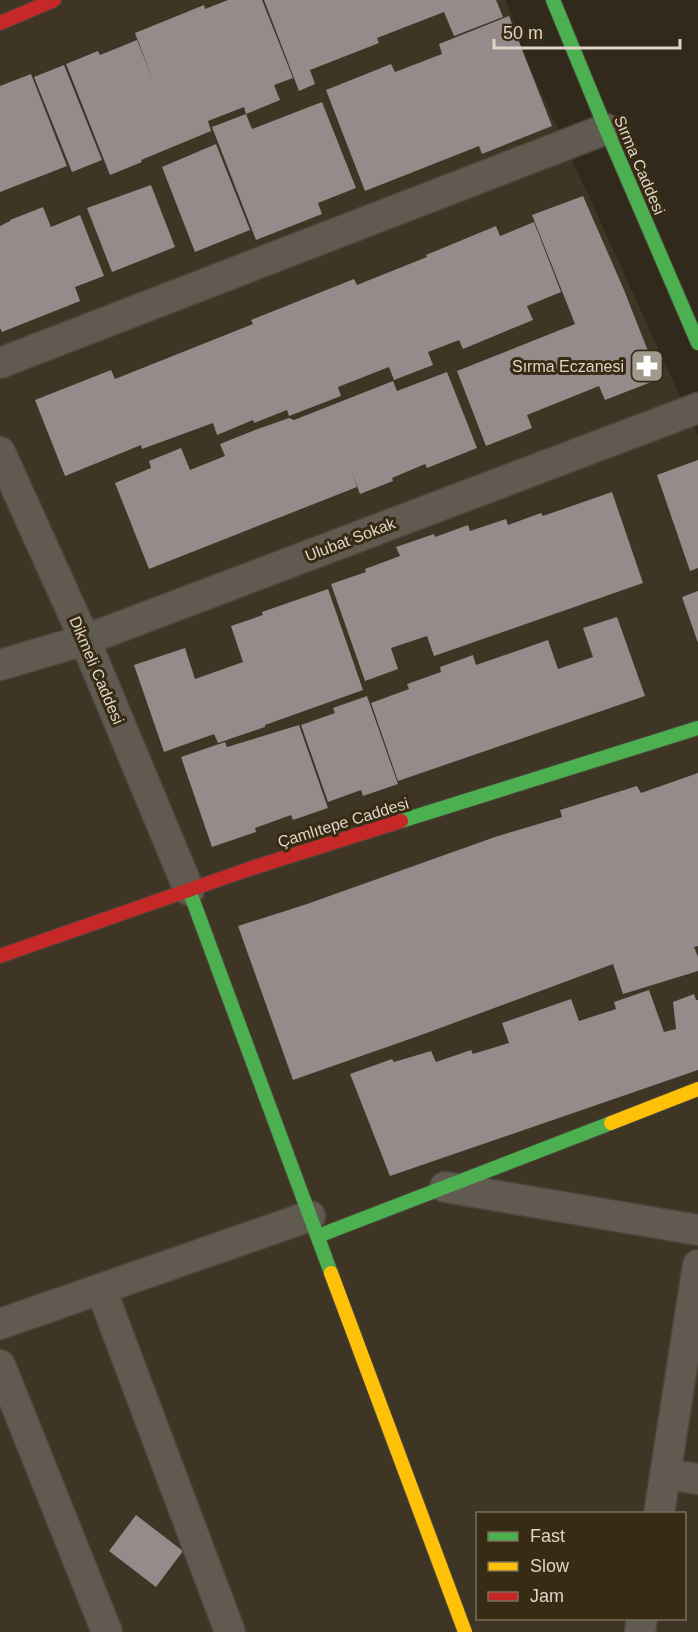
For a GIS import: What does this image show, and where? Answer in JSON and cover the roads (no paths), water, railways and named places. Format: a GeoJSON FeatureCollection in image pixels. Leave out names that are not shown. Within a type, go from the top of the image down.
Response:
{"type":"FeatureCollection","features":[{"type":"Feature","properties":{"kind":"street"},"geometry":{"type":"LineString","coordinates":[[0,23],[54,0]]}},
{"type":"Feature","properties":{"kind":"street","name":"Sırma Caddesi"},"geometry":{"type":"LineString","coordinates":[[553,0],[698,343]]}},
{"type":"Feature","properties":{"kind":"street"},"geometry":{"type":"LineString","coordinates":[[0,363],[606,129]]}},
{"type":"Feature","properties":{"kind":"street","name":"Ulubat Sokak"},"geometry":{"type":"LineString","coordinates":[[0,665],[85,640],[698,408]]}},
{"type":"Feature","properties":{"kind":"street","name":"Dikmeli Caddesi"},"geometry":{"type":"LineString","coordinates":[[0,452],[85,640],[189,890]]}},
{"type":"Feature","properties":{"kind":"street","name":"Çamlıtepe Caddesi"},"geometry":{"type":"LineString","coordinates":[[0,956],[252,868],[698,728]]}},
{"type":"Feature","properties":{"kind":"street"},"geometry":{"type":"LineString","coordinates":[[189,890],[465,1632]]}},
{"type":"Feature","properties":{"kind":"street"},"geometry":{"type":"LineString","coordinates":[[0,1324],[101,1288],[445,1187],[698,1089]]}},
{"type":"Feature","properties":{"kind":"street"},"geometry":{"type":"LineString","coordinates":[[445,1187],[698,1230]]}},
{"type":"Feature","properties":{"kind":"street"},"geometry":{"type":"LineString","coordinates":[[659,1512],[698,1265]]}},
{"type":"Feature","properties":{"kind":"street"},"geometry":{"type":"LineString","coordinates":[[101,1288],[230,1632]]}},
{"type":"Feature","properties":{"kind":"street"},"geometry":{"type":"LineString","coordinates":[[0,1365],[107,1632]]}},
{"type":"Feature","properties":{"kind":"street"},"geometry":{"type":"LineString","coordinates":[[665,1474],[698,1479]]}},
{"type":"Feature","properties":{"kind":"place","name":"Sırma Eczanesi"},"geometry":{"type":"Point","coordinates":[647,366]}}]}
